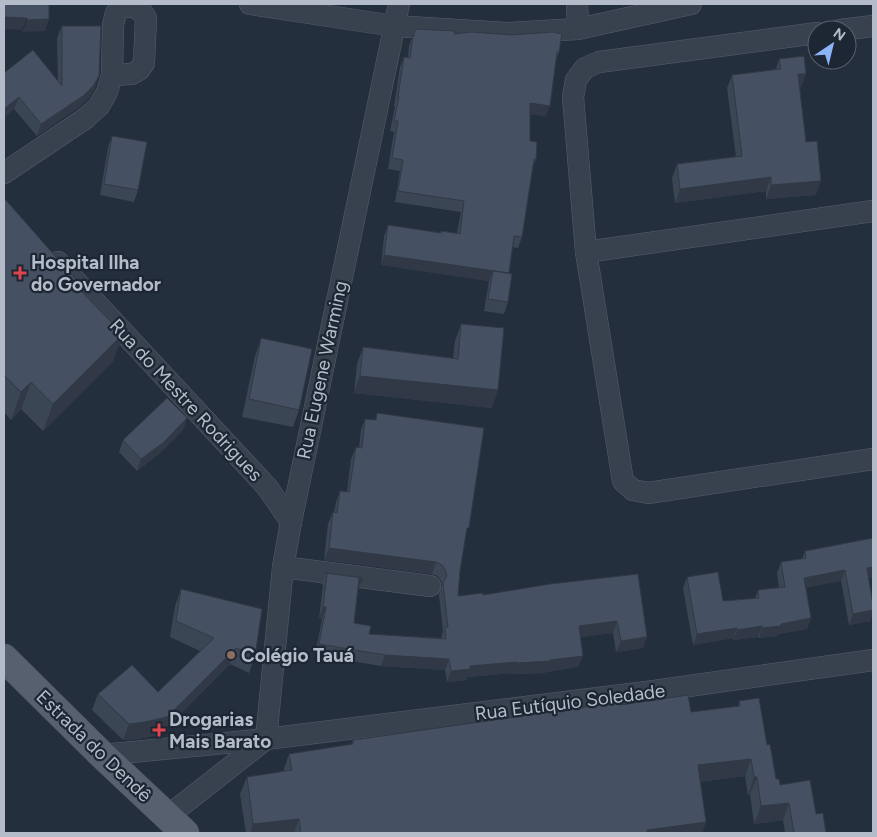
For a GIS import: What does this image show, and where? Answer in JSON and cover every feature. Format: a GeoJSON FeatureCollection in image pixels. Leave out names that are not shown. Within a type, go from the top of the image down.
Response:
{"type":"FeatureCollection","features":[{"type":"Feature","properties":{"kind":"main road","name":"Estrada do Dendê"},"geometry":{"type":"LineString","coordinates":[[4,658],[102,755],[177,825]]}},
{"type":"Feature","properties":{"kind":"street"},"geometry":{"type":"LineString","coordinates":[[250,4],[394,26],[507,33],[578,29],[690,4]]}},
{"type":"Feature","properties":{"kind":"street","name":"Rua Eugene Warming"},"geometry":{"type":"LineString","coordinates":[[266,739],[283,567],[297,488],[399,4]]}},
{"type":"Feature","properties":{"kind":"street"},"geometry":{"type":"LineString","coordinates":[[577,4],[578,29]]}},
{"type":"Feature","properties":{"kind":"street"},"geometry":{"type":"LineString","coordinates":[[857,28],[873,26]]}},
{"type":"Feature","properties":{"kind":"street"},"geometry":{"type":"LineString","coordinates":[[807,34],[599,62],[585,68],[576,80],[573,97],[586,252],[623,480],[633,490],[648,494],[873,459]]}},
{"type":"Feature","properties":{"kind":"street"},"geometry":{"type":"LineString","coordinates":[[4,173],[86,118],[99,106],[107,92],[112,74]]}},
{"type":"Feature","properties":{"kind":"street"},"geometry":{"type":"LineString","coordinates":[[586,252],[873,211]]}},
{"type":"Feature","properties":{"kind":"street","name":"Rua do Mestre Rodrigues"},"geometry":{"type":"LineString","coordinates":[[44,247],[267,487],[291,522]]}},
{"type":"Feature","properties":{"kind":"street","name":"Rua do Mestre Rodrigues"},"geometry":{"type":"LineString","coordinates":[[267,487],[297,488]]}},
{"type":"Feature","properties":{"kind":"street"},"geometry":{"type":"LineString","coordinates":[[283,567],[430,586]]}},
{"type":"Feature","properties":{"kind":"street","name":"Rua Eutíquio Soledade"},"geometry":{"type":"LineString","coordinates":[[102,755],[266,739],[654,692],[873,660]]}},
{"type":"Feature","properties":{"kind":"street"},"geometry":{"type":"LineString","coordinates":[[177,825],[266,739]]}},
{"type":"Feature","properties":{"kind":"building"},"geometry":{"type":"Polygon","coordinates":[[[4,4],[49,4],[49,19],[27,20],[27,18],[4,17],[4,4]]]}},
{"type":"Feature","properties":{"kind":"building"},"geometry":{"type":"Polygon","coordinates":[[[62,26],[101,26],[99,76],[93,86],[83,96],[41,124],[19,97],[4,109],[4,73],[33,50],[62,86],[62,26]]]}},
{"type":"Feature","properties":{"kind":"building"},"geometry":{"type":"Polygon","coordinates":[[[415,29],[455,31],[454,34],[471,32],[511,35],[553,32],[562,34],[559,52],[557,52],[550,106],[530,103],[530,141],[537,142],[536,159],[534,159],[522,237],[514,236],[509,273],[384,255],[388,225],[460,234],[464,201],[398,191],[403,160],[392,158],[398,121],[394,121],[404,57],[410,58],[415,29]]]}},
{"type":"Feature","properties":{"kind":"building"},"geometry":{"type":"Polygon","coordinates":[[[804,56],[806,74],[798,74],[806,142],[817,141],[821,181],[771,185],[771,177],[680,189],[677,164],[742,156],[732,75],[781,69],[779,59],[804,56]]]}},
{"type":"Feature","properties":{"kind":"building"},"geometry":{"type":"Polygon","coordinates":[[[112,136],[147,142],[138,190],[104,184],[112,136]]]}},
{"type":"Feature","properties":{"kind":"building"},"geometry":{"type":"Polygon","coordinates":[[[4,198],[78,282],[75,285],[123,334],[53,404],[31,382],[21,392],[4,375],[4,198]]]}},
{"type":"Feature","properties":{"kind":"building"},"geometry":{"type":"Polygon","coordinates":[[[493,271],[512,274],[508,302],[488,299],[493,271]]]}},
{"type":"Feature","properties":{"kind":"building"},"geometry":{"type":"Polygon","coordinates":[[[461,324],[504,328],[498,390],[360,376],[363,347],[458,359],[461,324]]]}},
{"type":"Feature","properties":{"kind":"building"},"geometry":{"type":"Polygon","coordinates":[[[261,338],[312,349],[299,410],[249,399],[261,338]]]}},
{"type":"Feature","properties":{"kind":"building"},"geometry":{"type":"Polygon","coordinates":[[[167,398],[187,418],[164,442],[141,459],[123,440],[167,398]]]}},
{"type":"Feature","properties":{"kind":"building"},"geometry":{"type":"Polygon","coordinates":[[[377,413],[484,428],[469,528],[467,528],[460,571],[458,596],[483,593],[483,595],[550,584],[638,574],[647,637],[621,641],[617,621],[579,626],[583,656],[550,661],[470,666],[470,669],[451,671],[449,659],[385,655],[319,644],[326,607],[323,607],[327,574],[325,573],[363,578],[359,578],[354,623],[371,626],[369,634],[446,639],[445,627],[448,627],[443,583],[447,576],[442,565],[436,562],[329,548],[333,512],[337,513],[340,491],[349,492],[356,447],[362,448],[365,419],[376,420],[377,413]]]}},
{"type":"Feature","properties":{"kind":"building"},"geometry":{"type":"Polygon","coordinates":[[[873,538],[873,567],[867,568],[873,610],[853,614],[845,570],[804,578],[811,618],[781,624],[781,626],[762,628],[762,626],[737,630],[737,628],[697,634],[687,577],[718,572],[723,601],[759,598],[758,590],[785,587],[781,562],[806,558],[805,551],[873,538]]]}},
{"type":"Feature","properties":{"kind":"building"},"geometry":{"type":"Polygon","coordinates":[[[181,589],[262,609],[255,656],[236,648],[167,717],[129,724],[98,694],[132,665],[158,692],[214,638],[176,621],[181,589]]]}},
{"type":"Feature","properties":{"kind":"building"},"geometry":{"type":"Polygon","coordinates":[[[688,695],[691,712],[740,706],[739,701],[759,698],[767,745],[770,744],[776,779],[779,779],[780,785],[810,780],[816,814],[823,813],[826,833],[794,833],[789,803],[761,806],[757,777],[754,777],[751,759],[698,765],[706,822],[647,830],[647,833],[301,833],[299,819],[253,824],[247,777],[292,770],[289,754],[353,744],[353,740],[620,702],[621,705],[688,695]]]}},
{"type":"Feature","properties":{"kind":"place","name":"Hospital Ilha do Governador"},"geometry":{"type":"Point","coordinates":[20,273]}},
{"type":"Feature","properties":{"kind":"place","name":"Colégio Tauá"},"geometry":{"type":"Point","coordinates":[231,655]}},
{"type":"Feature","properties":{"kind":"place","name":"Drogarias Mais Barato"},"geometry":{"type":"Point","coordinates":[159,730]}}]}
